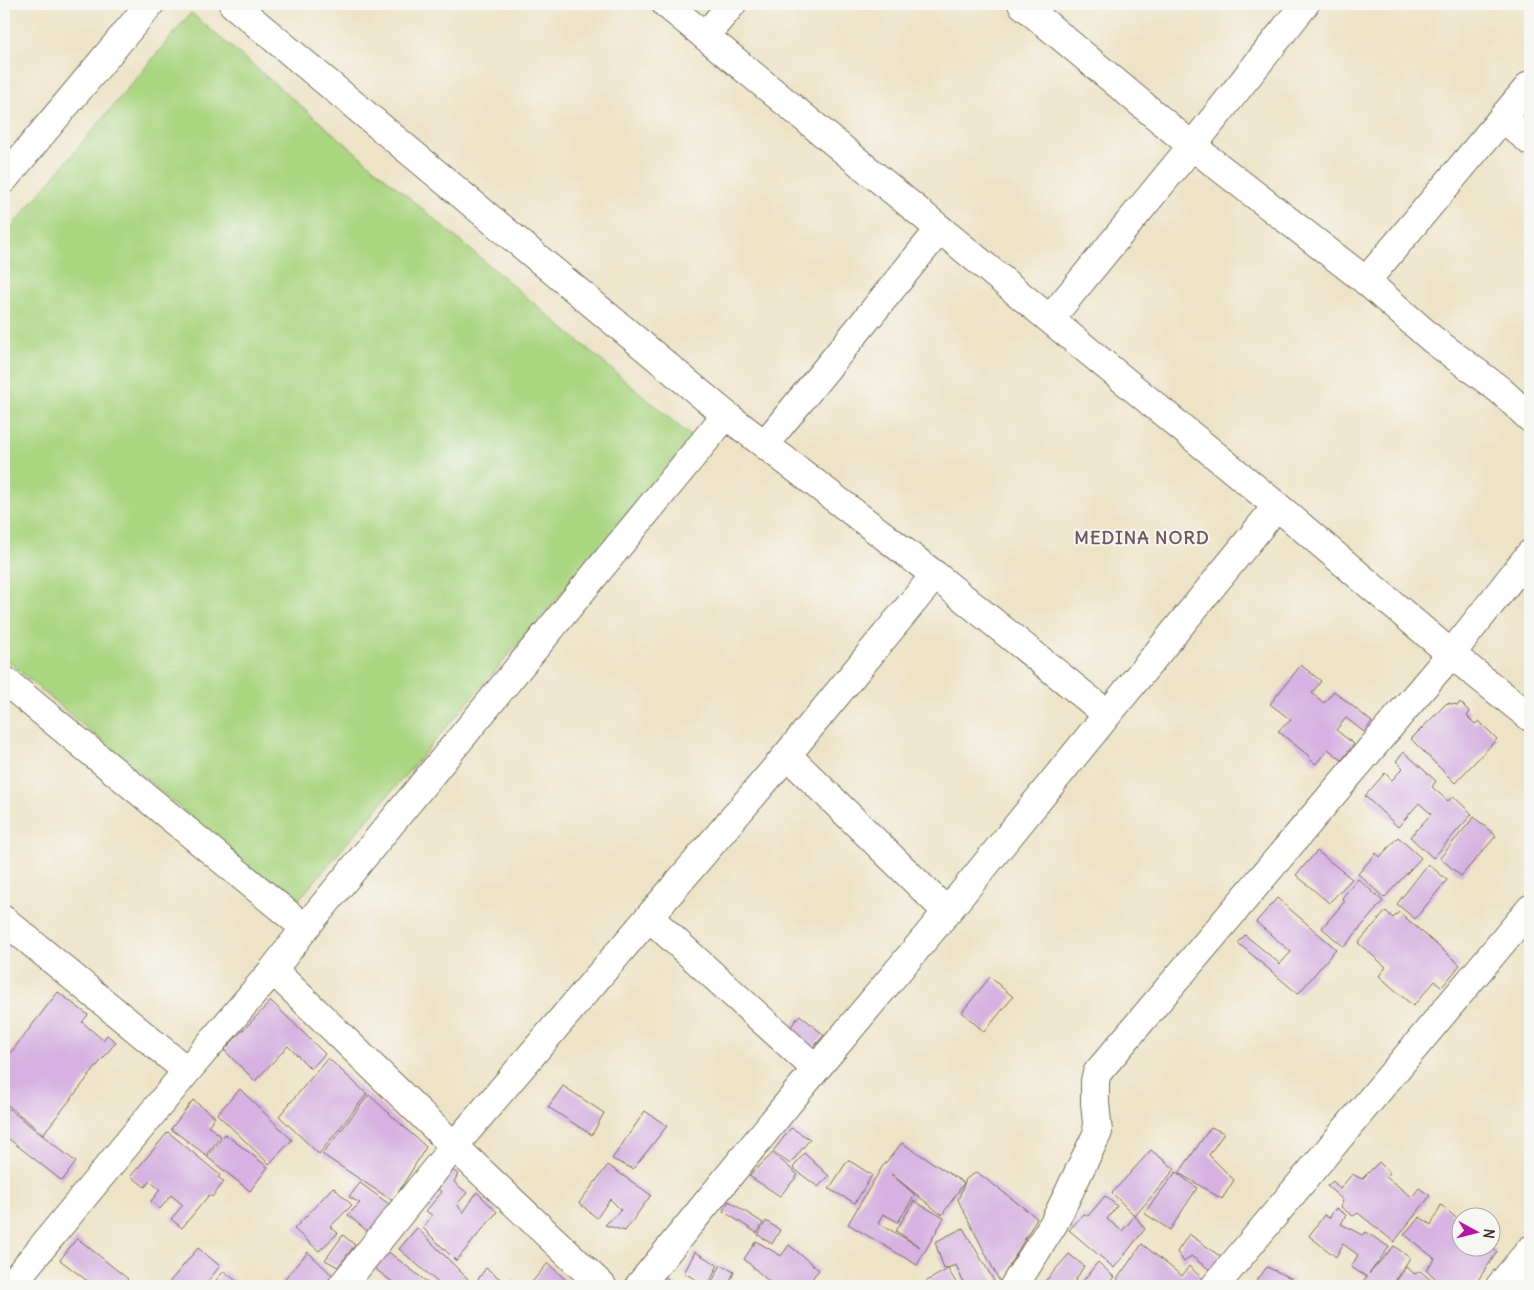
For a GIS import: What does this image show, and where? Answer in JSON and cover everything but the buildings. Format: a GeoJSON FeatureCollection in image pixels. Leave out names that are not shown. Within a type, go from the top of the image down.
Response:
{"type":"FeatureCollection","features":[{"type":"Feature","properties":{"kind":"street"},"geometry":{"type":"LineString","coordinates":[[4,179],[150,4]]}},
{"type":"Feature","properties":{"kind":"street"},"geometry":{"type":"LineString","coordinates":[[233,4],[726,415],[935,574],[1107,714]]}},
{"type":"Feature","properties":{"kind":"street"},"geometry":{"type":"LineString","coordinates":[[666,4],[1277,506],[1451,654],[1530,716]]}},
{"type":"Feature","properties":{"kind":"street"},"geometry":{"type":"LineString","coordinates":[[705,36],[732,4]]}},
{"type":"Feature","properties":{"kind":"street"},"geometry":{"type":"LineString","coordinates":[[1022,4],[1192,146],[1366,281],[1432,339],[1500,390],[1530,418]]}},
{"type":"Feature","properties":{"kind":"street"},"geometry":{"type":"LineString","coordinates":[[1050,319],[1192,146],[1304,4]]}},
{"type":"Feature","properties":{"kind":"street"},"geometry":{"type":"LineString","coordinates":[[1366,281],[1530,84]]}},
{"type":"Feature","properties":{"kind":"street"},"geometry":{"type":"LineString","coordinates":[[1503,118],[1530,141]]}},
{"type":"Feature","properties":{"kind":"street"},"geometry":{"type":"LineString","coordinates":[[765,444],[940,229]]}},
{"type":"Feature","properties":{"kind":"street"},"geometry":{"type":"LineString","coordinates":[[11,1283],[273,970],[305,928],[726,415]]}},
{"type":"Feature","properties":{"kind":"street"},"geometry":{"type":"LineString","coordinates":[[639,1286],[1277,506]]}},
{"type":"Feature","properties":{"kind":"street"},"geometry":{"type":"LineString","coordinates":[[1014,1286],[1054,1222],[1098,1132],[1095,1103],[1097,1072],[1451,654],[1530,554]]}},
{"type":"Feature","properties":{"kind":"street"},"geometry":{"type":"LineString","coordinates":[[342,1286],[454,1146],[650,918],[787,755],[935,574]]}},
{"type":"Feature","properties":{"kind":"street"},"geometry":{"type":"LineString","coordinates":[[4,680],[305,928]]}},
{"type":"Feature","properties":{"kind":"street"},"geometry":{"type":"LineString","coordinates":[[787,755],[946,912]]}},
{"type":"Feature","properties":{"kind":"street"},"geometry":{"type":"LineString","coordinates":[[1216,1286],[1530,909]]}},
{"type":"Feature","properties":{"kind":"street"},"geometry":{"type":"LineString","coordinates":[[650,918],[816,1069]]}},
{"type":"Feature","properties":{"kind":"street"},"geometry":{"type":"LineString","coordinates":[[4,920],[187,1071]]}},
{"type":"Feature","properties":{"kind":"street"},"geometry":{"type":"LineString","coordinates":[[273,970],[454,1146],[602,1286]]}},
{"type":"Feature","properties":{"kind":"street"},"geometry":{"type":"LineString","coordinates":[[1500,1286],[1529,1253]]}},
{"type":"Feature","properties":{"kind":"green space"},"geometry":{"type":"Polygon","coordinates":[[[191,13],[694,439],[294,905],[4,658],[4,236],[191,13]]]}},
{"type":"Feature","properties":{"kind":"district","name":"MEDINA NORD"},"geometry":{"type":"Point","coordinates":[1142,537]}}]}
